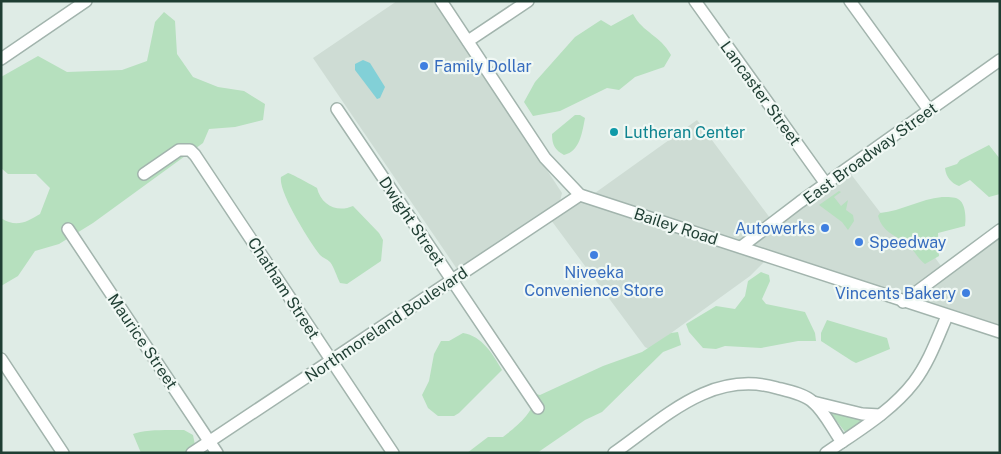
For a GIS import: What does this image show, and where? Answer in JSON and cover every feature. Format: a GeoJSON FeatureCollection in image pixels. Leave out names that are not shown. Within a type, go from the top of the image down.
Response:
{"type":"FeatureCollection","features":[{"type":"Feature","properties":{"kind":"street"},"geometry":{"type":"LineString","coordinates":[[1,58],[86,1]]}},
{"type":"Feature","properties":{"kind":"street","name":"Bailey Road"},"geometry":{"type":"LineString","coordinates":[[441,1],[546,158],[580,195],[903,302],[1000,332]]}},
{"type":"Feature","properties":{"kind":"street"},"geometry":{"type":"LineString","coordinates":[[468,41],[528,1]]}},
{"type":"Feature","properties":{"kind":"street","name":"Lancaster Street"},"geometry":{"type":"LineString","coordinates":[[695,1],[826,184]]}},
{"type":"Feature","properties":{"kind":"street"},"geometry":{"type":"LineString","coordinates":[[850,1],[929,110]]}},
{"type":"Feature","properties":{"kind":"street","name":"East Broadway Street"},"geometry":{"type":"LineString","coordinates":[[741,247],[1000,60]]}},
{"type":"Feature","properties":{"kind":"street","name":"Dwight Street"},"geometry":{"type":"LineString","coordinates":[[337,109],[538,408]]}},
{"type":"Feature","properties":{"kind":"street","name":"Chatham Street"},"geometry":{"type":"LineString","coordinates":[[144,174],[180,150],[190,150],[236,214],[393,453]]}},
{"type":"Feature","properties":{"kind":"street","name":"Northmoreland Boulevard"},"geometry":{"type":"LineString","coordinates":[[192,453],[580,195]]}},
{"type":"Feature","properties":{"kind":"street","name":"Maurice Street"},"geometry":{"type":"LineString","coordinates":[[68,229],[217,453]]}},
{"type":"Feature","properties":{"kind":"street"},"geometry":{"type":"LineString","coordinates":[[903,302],[1000,230]]}},
{"type":"Feature","properties":{"kind":"street"},"geometry":{"type":"LineString","coordinates":[[826,453],[880,415],[914,382],[931,355],[947,316]]}},
{"type":"Feature","properties":{"kind":"street"},"geometry":{"type":"LineString","coordinates":[[1,359],[63,453]]}},
{"type":"Feature","properties":{"kind":"street"},"geometry":{"type":"LineString","coordinates":[[614,453],[691,398],[726,385],[750,383],[768,385],[795,393],[813,402],[862,414],[880,415]]}},
{"type":"Feature","properties":{"kind":"street"},"geometry":{"type":"LineString","coordinates":[[813,402],[842,442]]}},
{"type":"Feature","properties":{"kind":"shaded area"},"geometry":{"type":"Polygon","coordinates":[[[397,1],[436,1],[562,193],[560,201],[555,205],[457,269],[313,58],[397,1]]]}},
{"type":"Feature","properties":{"kind":"shaded area"},"geometry":{"type":"Polygon","coordinates":[[[697,120],[773,222],[847,169],[889,224],[904,215],[944,270],[1000,230],[1000,332],[769,257],[750,276],[649,349],[645,347],[548,216],[588,198],[697,120]]]}},
{"type":"Feature","properties":{"kind":"green space"},"geometry":{"type":"Polygon","coordinates":[[[164,12],[175,21],[177,54],[193,77],[218,87],[244,91],[265,104],[263,120],[235,127],[209,129],[203,143],[93,223],[59,244],[35,251],[18,276],[1,286],[1,218],[12,223],[21,223],[40,214],[50,188],[36,174],[8,174],[1,168],[1,77],[38,56],[67,72],[122,70],[147,61],[155,22],[164,12]]]}},
{"type":"Feature","properties":{"kind":"green space"},"geometry":{"type":"Polygon","coordinates":[[[633,14],[642,26],[667,48],[671,55],[664,67],[635,77],[619,90],[607,88],[560,111],[533,116],[524,102],[535,82],[575,37],[601,20],[611,26],[633,14]]]}},
{"type":"Feature","properties":{"kind":"green space"},"geometry":{"type":"Polygon","coordinates":[[[575,115],[585,118],[581,135],[574,150],[564,155],[555,147],[552,134],[575,115]]]}},
{"type":"Feature","properties":{"kind":"green space"},"geometry":{"type":"Polygon","coordinates":[[[989,145],[1000,159],[1000,194],[989,197],[970,180],[959,186],[949,179],[945,168],[957,164],[960,160],[989,145]]]}},
{"type":"Feature","properties":{"kind":"green space"},"geometry":{"type":"Polygon","coordinates":[[[288,173],[317,188],[322,199],[331,206],[341,209],[353,206],[379,233],[383,240],[381,261],[347,284],[340,283],[331,264],[315,249],[289,205],[281,184],[281,177],[288,173]]]}},
{"type":"Feature","properties":{"kind":"green space"},"geometry":{"type":"Polygon","coordinates":[[[839,191],[841,192],[834,197],[841,206],[848,200],[846,210],[853,215],[854,221],[848,230],[842,222],[819,205],[839,191]]]}},
{"type":"Feature","properties":{"kind":"green space"},"geometry":{"type":"Polygon","coordinates":[[[942,197],[955,198],[961,201],[965,211],[965,226],[938,233],[939,256],[925,264],[908,245],[883,226],[878,216],[880,213],[942,197]]]}},
{"type":"Feature","properties":{"kind":"green space"},"geometry":{"type":"Polygon","coordinates":[[[761,272],[769,275],[770,281],[762,299],[766,304],[805,312],[815,333],[816,341],[798,341],[761,348],[725,346],[716,349],[703,348],[689,332],[686,324],[716,306],[735,309],[745,296],[748,281],[761,272]]]}},
{"type":"Feature","properties":{"kind":"green space"},"geometry":{"type":"Polygon","coordinates":[[[827,320],[887,338],[890,349],[856,363],[821,341],[821,333],[827,320]]]}},
{"type":"Feature","properties":{"kind":"green space"},"geometry":{"type":"Polygon","coordinates":[[[678,332],[681,345],[663,352],[602,412],[585,420],[537,453],[467,453],[488,437],[503,437],[514,428],[532,407],[536,394],[540,395],[603,366],[642,352],[671,333],[678,332]]]}},
{"type":"Feature","properties":{"kind":"green space"},"geometry":{"type":"Polygon","coordinates":[[[463,333],[481,342],[491,352],[502,370],[459,413],[454,416],[438,416],[428,408],[422,395],[429,381],[434,354],[441,341],[449,341],[463,333]]]}},
{"type":"Feature","properties":{"kind":"green space"},"geometry":{"type":"Polygon","coordinates":[[[833,410],[857,418],[862,422],[845,432],[830,412],[833,410]]]}},
{"type":"Feature","properties":{"kind":"green space"},"geometry":{"type":"Polygon","coordinates":[[[184,430],[193,435],[195,445],[186,453],[141,453],[133,434],[138,432],[184,430]]]}},
{"type":"Feature","properties":{"kind":"water"},"geometry":{"type":"Polygon","coordinates":[[[363,60],[370,63],[385,87],[380,98],[377,99],[355,70],[355,64],[363,60]]]}},
{"type":"Feature","properties":{"kind":"place","name":"Family Dollar"},"geometry":{"type":"Point","coordinates":[424,66]}},
{"type":"Feature","properties":{"kind":"place","name":"Lutheran Center"},"geometry":{"type":"Point","coordinates":[614,132]}},
{"type":"Feature","properties":{"kind":"place","name":"Autowerks"},"geometry":{"type":"Point","coordinates":[825,228]}},
{"type":"Feature","properties":{"kind":"place","name":"Speedway"},"geometry":{"type":"Point","coordinates":[859,242]}},
{"type":"Feature","properties":{"kind":"place","name":"Niveeka Convenience Store"},"geometry":{"type":"Point","coordinates":[594,255]}},
{"type":"Feature","properties":{"kind":"place","name":"Vincents Bakery"},"geometry":{"type":"Point","coordinates":[966,293]}}]}
